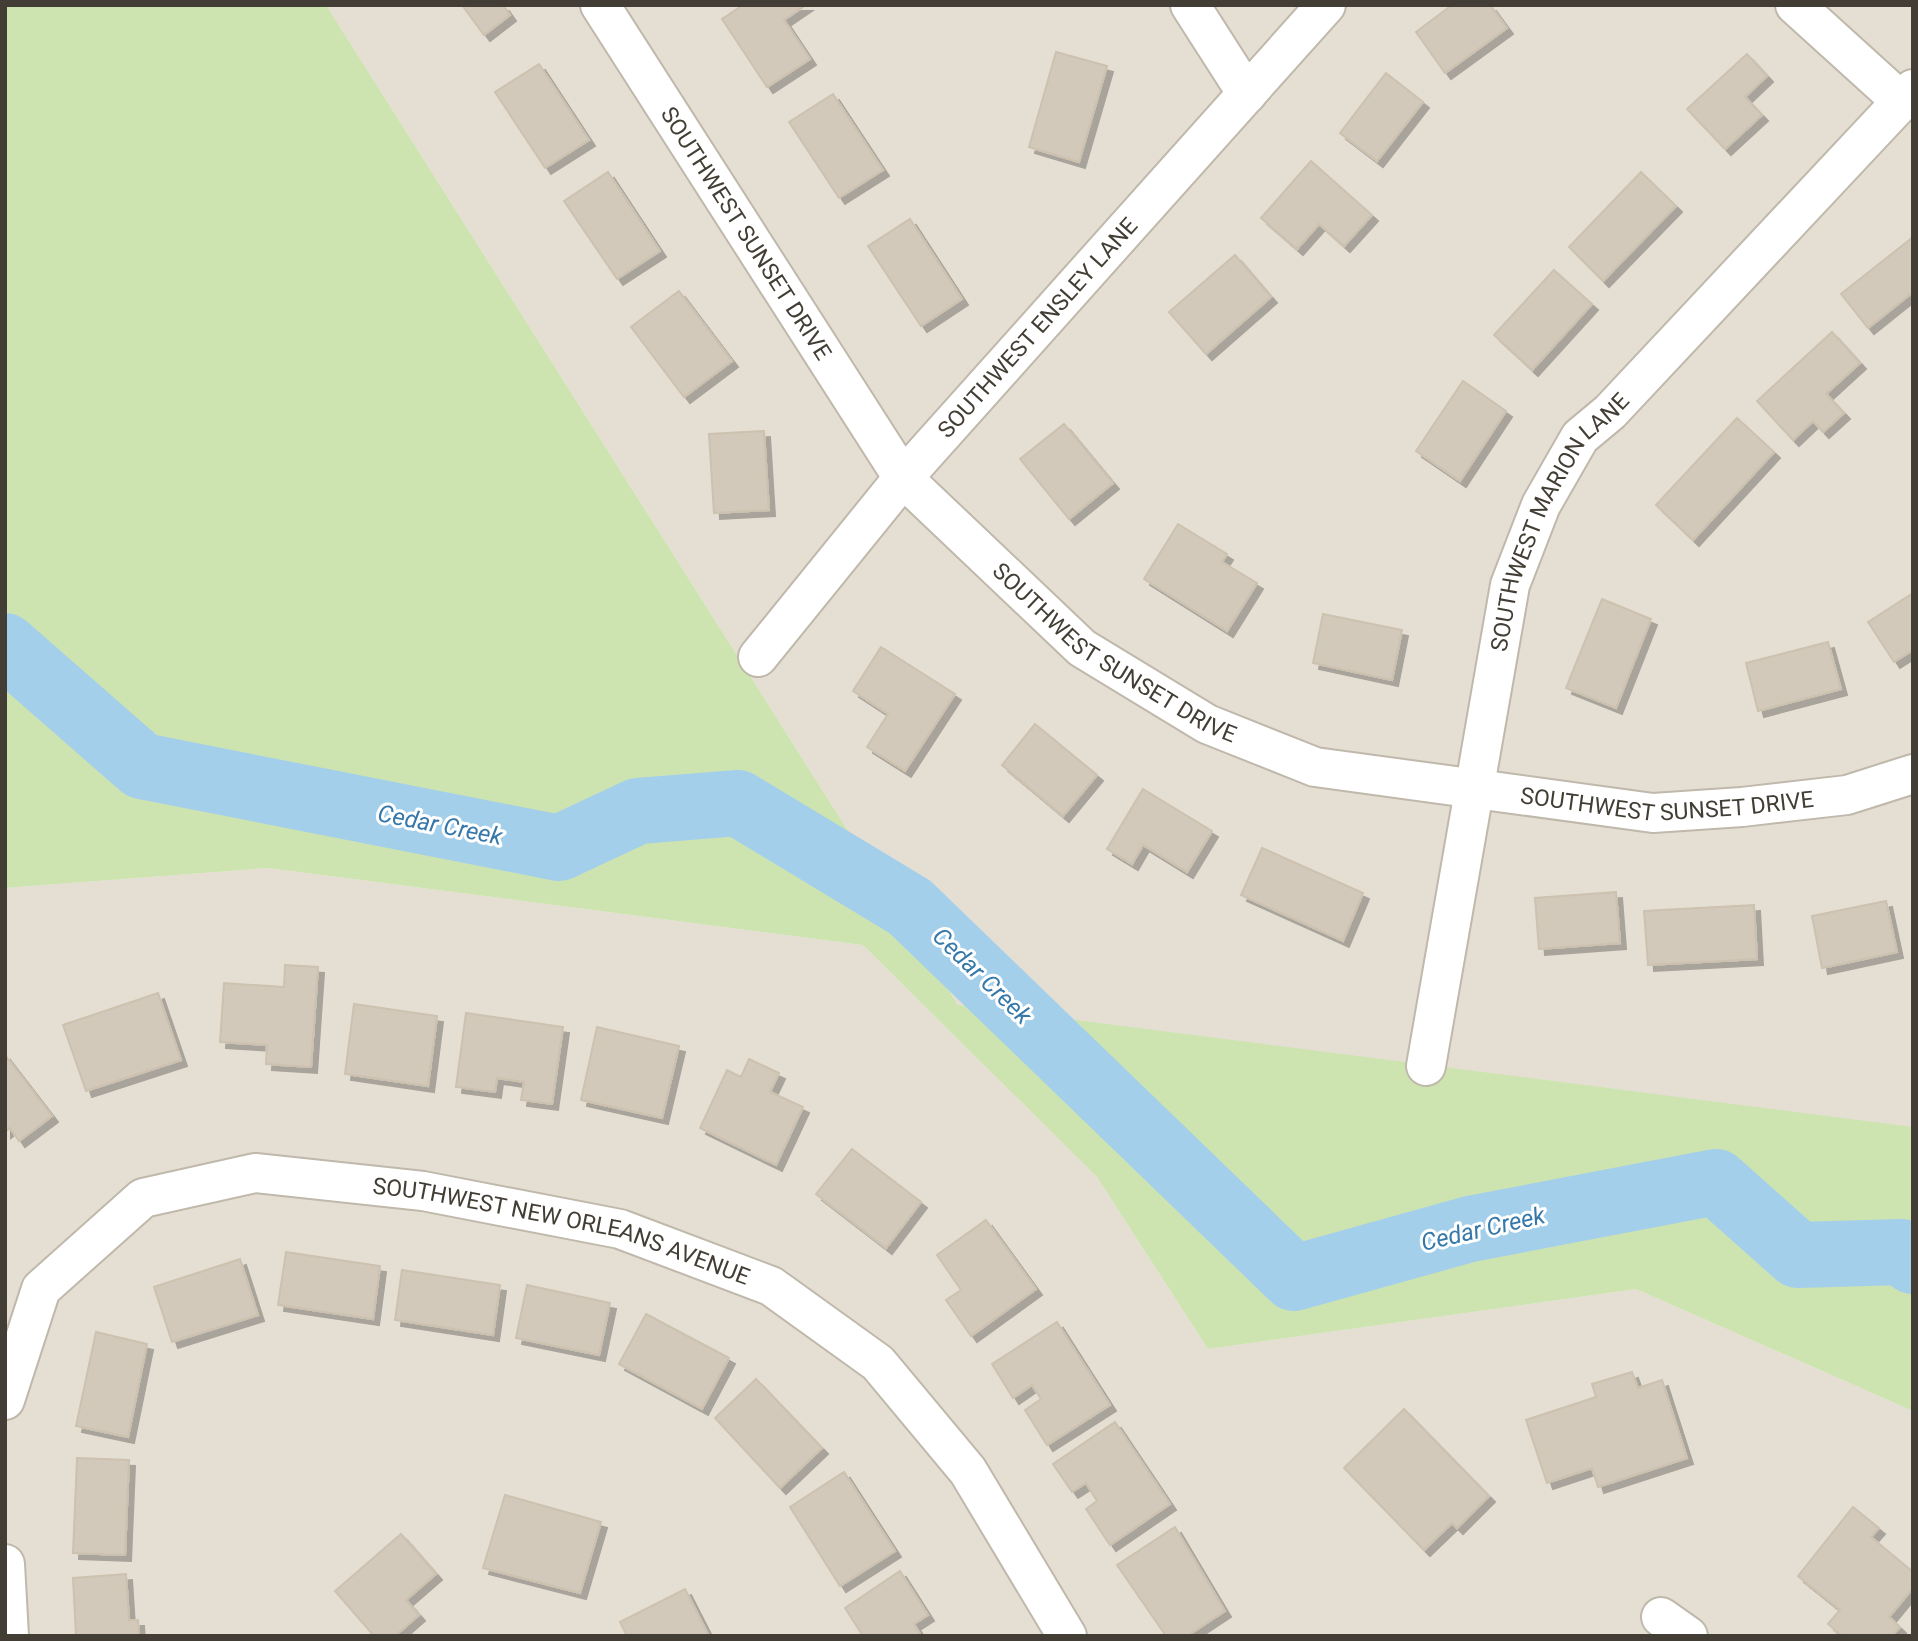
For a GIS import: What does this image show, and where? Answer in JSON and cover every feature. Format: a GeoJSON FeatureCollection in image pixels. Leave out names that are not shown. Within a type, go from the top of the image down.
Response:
{"type":"FeatureCollection","features":[{"type":"Feature","properties":{"kind":"street","name":"SOUTHWEST SUNSET DRIVE"},"geometry":{"type":"LineString","coordinates":[[600,5],[903,478],[1082,648],[1207,724],[1315,767],[1474,791],[1653,813],[1742,807],[1847,795],[1913,774]]}},
{"type":"Feature","properties":{"kind":"street"},"geometry":{"type":"LineString","coordinates":[[1190,5],[1247,94]]}},
{"type":"Feature","properties":{"kind":"street","name":"SOUTHWEST ENSLEY LANE"},"geometry":{"type":"LineString","coordinates":[[758,657],[903,478],[1326,5]]}},
{"type":"Feature","properties":{"kind":"street"},"geometry":{"type":"LineString","coordinates":[[1795,5],[1907,95]]}},
{"type":"Feature","properties":{"kind":"street","name":"SOUTHWEST MARION LANE"},"geometry":{"type":"LineString","coordinates":[[1426,1066],[1510,585],[1541,505],[1580,437],[1619,402],[1907,95]]}},
{"type":"Feature","properties":{"kind":"street","name":"SOUTHWEST NEW ORLEANS AVENUE"},"geometry":{"type":"LineString","coordinates":[[5,1400],[41,1289],[143,1198],[256,1173],[423,1191],[620,1229],[771,1286],[878,1363],[968,1471],[1067,1636]]}},
{"type":"Feature","properties":{"kind":"street"},"geometry":{"type":"LineString","coordinates":[[5,1564],[9,1636]]}},
{"type":"Feature","properties":{"kind":"shaded area"},"geometry":{"type":"Polygon","coordinates":[[[326,5],[1913,5],[1913,1128],[1452,1074],[958,1005],[326,5]]]}},
{"type":"Feature","properties":{"kind":"shaded area"},"geometry":{"type":"Polygon","coordinates":[[[268,868],[863,945],[1097,1177],[1208,1349],[1636,1289],[1913,1411],[1913,1636],[5,1636],[5,888],[268,868]]]}},
{"type":"Feature","properties":{"kind":"green space"},"geometry":{"type":"Polygon","coordinates":[[[5,5],[326,5],[958,1005],[1913,1127],[1913,1411],[1636,1289],[1208,1349],[1097,1177],[863,945],[268,868],[5,888],[5,5]]]}},
{"type":"Feature","properties":{"kind":"building"},"geometry":{"type":"Polygon","coordinates":[[[462,5],[503,5],[510,15],[484,35],[462,5]]]}},
{"type":"Feature","properties":{"kind":"building"},"geometry":{"type":"Polygon","coordinates":[[[743,5],[806,5],[784,20],[810,59],[767,87],[722,19],[743,5]]]}},
{"type":"Feature","properties":{"kind":"building"},"geometry":{"type":"Polygon","coordinates":[[[1452,5],[1490,5],[1507,28],[1445,73],[1416,32],[1452,5]]]}},
{"type":"Feature","properties":{"kind":"building"},"geometry":{"type":"Polygon","coordinates":[[[1056,52],[1107,66],[1079,162],[1029,147],[1056,52]]]}},
{"type":"Feature","properties":{"kind":"building"},"geometry":{"type":"Polygon","coordinates":[[[1747,54],[1767,76],[1745,97],[1762,115],[1725,149],[1687,109],[1747,54]]]}},
{"type":"Feature","properties":{"kind":"building"},"geometry":{"type":"Polygon","coordinates":[[[539,64],[589,140],[545,168],[495,92],[539,64]]]}},
{"type":"Feature","properties":{"kind":"building"},"geometry":{"type":"Polygon","coordinates":[[[1386,73],[1423,102],[1377,161],[1340,133],[1386,73]]]}},
{"type":"Feature","properties":{"kind":"building"},"geometry":{"type":"Polygon","coordinates":[[[833,94],[883,170],[839,198],[789,122],[833,94]]]}},
{"type":"Feature","properties":{"kind":"building"},"geometry":{"type":"Polygon","coordinates":[[[1311,161],[1372,215],[1344,246],[1319,224],[1297,249],[1261,218],[1311,161]]]}},
{"type":"Feature","properties":{"kind":"building"},"geometry":{"type":"Polygon","coordinates":[[[608,172],[660,251],[617,279],[564,201],[608,172]]]}},
{"type":"Feature","properties":{"kind":"building"},"geometry":{"type":"Polygon","coordinates":[[[1641,172],[1676,206],[1603,281],[1569,247],[1641,172]]]}},
{"type":"Feature","properties":{"kind":"building"},"geometry":{"type":"Polygon","coordinates":[[[910,219],[962,299],[921,326],[868,246],[910,219]]]}},
{"type":"Feature","properties":{"kind":"building"},"geometry":{"type":"Polygon","coordinates":[[[1913,237],[1913,292],[1868,328],[1841,294],[1913,237]]]}},
{"type":"Feature","properties":{"kind":"building"},"geometry":{"type":"Polygon","coordinates":[[[1235,255],[1271,297],[1206,354],[1169,312],[1235,255]]]}},
{"type":"Feature","properties":{"kind":"building"},"geometry":{"type":"Polygon","coordinates":[[[1554,270],[1592,304],[1532,370],[1494,335],[1554,270]]]}},
{"type":"Feature","properties":{"kind":"building"},"geometry":{"type":"Polygon","coordinates":[[[679,291],[732,361],[684,397],[631,327],[679,291]]]}},
{"type":"Feature","properties":{"kind":"building"},"geometry":{"type":"Polygon","coordinates":[[[1832,332],[1860,363],[1826,394],[1844,413],[1823,432],[1813,421],[1793,440],[1757,401],[1832,332]]]}},
{"type":"Feature","properties":{"kind":"building"},"geometry":{"type":"Polygon","coordinates":[[[1463,381],[1506,411],[1460,481],[1416,451],[1463,381]]]}},
{"type":"Feature","properties":{"kind":"building"},"geometry":{"type":"Polygon","coordinates":[[[1737,418],[1774,452],[1693,540],[1656,505],[1737,418]]]}},
{"type":"Feature","properties":{"kind":"building"},"geometry":{"type":"Polygon","coordinates":[[[1064,424],[1113,483],[1069,519],[1020,459],[1064,424]]]}},
{"type":"Feature","properties":{"kind":"building"},"geometry":{"type":"Polygon","coordinates":[[[764,431],[769,510],[714,513],[709,434],[764,431]]]}},
{"type":"Feature","properties":{"kind":"building"},"geometry":{"type":"Polygon","coordinates":[[[1178,524],[1227,554],[1222,562],[1257,583],[1227,631],[1144,579],[1178,524]]]}},
{"type":"Feature","properties":{"kind":"building"},"geometry":{"type":"Polygon","coordinates":[[[1913,593],[1913,650],[1894,662],[1868,622],[1913,593]]]}},
{"type":"Feature","properties":{"kind":"building"},"geometry":{"type":"Polygon","coordinates":[[[1602,599],[1651,619],[1616,708],[1566,688],[1602,599]]]}},
{"type":"Feature","properties":{"kind":"building"},"geometry":{"type":"Polygon","coordinates":[[[1323,614],[1402,630],[1392,680],[1313,663],[1323,614]]]}},
{"type":"Feature","properties":{"kind":"building"},"geometry":{"type":"Polygon","coordinates":[[[1828,642],[1841,689],[1758,711],[1746,663],[1828,642]]]}},
{"type":"Feature","properties":{"kind":"building"},"geometry":{"type":"Polygon","coordinates":[[[881,647],[955,694],[905,771],[867,747],[888,714],[853,691],[881,647]]]}},
{"type":"Feature","properties":{"kind":"building"},"geometry":{"type":"Polygon","coordinates":[[[1035,724],[1097,775],[1063,816],[1002,765],[1035,724]]]}},
{"type":"Feature","properties":{"kind":"building"},"geometry":{"type":"Polygon","coordinates":[[[1143,789],[1212,831],[1187,872],[1143,845],[1132,864],[1107,849],[1143,789]]]}},
{"type":"Feature","properties":{"kind":"building"},"geometry":{"type":"Polygon","coordinates":[[[1262,848],[1363,893],[1343,941],[1241,895],[1262,848]]]}},
{"type":"Feature","properties":{"kind":"building"},"geometry":{"type":"Polygon","coordinates":[[[1616,892],[1620,943],[1539,949],[1535,898],[1616,892]]]}},
{"type":"Feature","properties":{"kind":"building"},"geometry":{"type":"Polygon","coordinates":[[[1886,901],[1897,952],[1822,968],[1812,916],[1886,901]]]}},
{"type":"Feature","properties":{"kind":"building"},"geometry":{"type":"Polygon","coordinates":[[[1754,905],[1757,959],[1648,965],[1644,911],[1754,905]]]}},
{"type":"Feature","properties":{"kind":"building"},"geometry":{"type":"Polygon","coordinates":[[[285,965],[318,967],[311,1067],[266,1064],[267,1045],[220,1042],[224,983],[284,987],[285,965]]]}},
{"type":"Feature","properties":{"kind":"building"},"geometry":{"type":"Polygon","coordinates":[[[158,993],[181,1060],[86,1091],[63,1025],[158,993]]]}},
{"type":"Feature","properties":{"kind":"building"},"geometry":{"type":"Polygon","coordinates":[[[354,1004],[437,1016],[428,1086],[345,1074],[354,1004]]]}},
{"type":"Feature","properties":{"kind":"building"},"geometry":{"type":"Polygon","coordinates":[[[466,1013],[563,1027],[552,1104],[521,1100],[524,1082],[497,1078],[495,1092],[456,1087],[466,1013]]]}},
{"type":"Feature","properties":{"kind":"building"},"geometry":{"type":"Polygon","coordinates":[[[597,1027],[679,1046],[662,1118],[581,1100],[597,1027]]]}},
{"type":"Feature","properties":{"kind":"building"},"geometry":{"type":"Polygon","coordinates":[[[5,1055],[52,1116],[19,1141],[10,1128],[5,1132],[5,1055]]]}},
{"type":"Feature","properties":{"kind":"building"},"geometry":{"type":"Polygon","coordinates":[[[749,1059],[779,1073],[770,1092],[803,1107],[776,1165],[700,1128],[727,1070],[741,1077],[749,1059]]]}},
{"type":"Feature","properties":{"kind":"building"},"geometry":{"type":"Polygon","coordinates":[[[852,1149],[921,1202],[886,1248],[816,1194],[852,1149]]]}},
{"type":"Feature","properties":{"kind":"building"},"geometry":{"type":"Polygon","coordinates":[[[986,1220],[1036,1289],[971,1336],[946,1300],[961,1290],[937,1255],[986,1220]]]}},
{"type":"Feature","properties":{"kind":"building"},"geometry":{"type":"Polygon","coordinates":[[[286,1252],[380,1266],[373,1319],[278,1305],[286,1252]]]}},
{"type":"Feature","properties":{"kind":"building"},"geometry":{"type":"Polygon","coordinates":[[[240,1259],[258,1315],[172,1342],[154,1287],[240,1259]]]}},
{"type":"Feature","properties":{"kind":"building"},"geometry":{"type":"Polygon","coordinates":[[[402,1270],[500,1285],[493,1335],[395,1320],[402,1270]]]}},
{"type":"Feature","properties":{"kind":"building"},"geometry":{"type":"Polygon","coordinates":[[[527,1285],[610,1303],[599,1355],[516,1338],[527,1285]]]}},
{"type":"Feature","properties":{"kind":"building"},"geometry":{"type":"Polygon","coordinates":[[[646,1314],[729,1358],[702,1409],[619,1364],[646,1314]]]}},
{"type":"Feature","properties":{"kind":"building"},"geometry":{"type":"Polygon","coordinates":[[[1057,1322],[1110,1405],[1047,1445],[1025,1410],[1041,1399],[1032,1385],[1013,1398],[992,1364],[1057,1322]]]}},
{"type":"Feature","properties":{"kind":"building"},"geometry":{"type":"Polygon","coordinates":[[[96,1332],[147,1344],[128,1437],[76,1426],[96,1332]]]}},
{"type":"Feature","properties":{"kind":"building"},"geometry":{"type":"Polygon","coordinates":[[[1632,1372],[1638,1388],[1662,1380],[1687,1458],[1598,1487],[1592,1468],[1547,1483],[1526,1420],[1596,1397],[1592,1384],[1632,1372]]]}},
{"type":"Feature","properties":{"kind":"building"},"geometry":{"type":"Polygon","coordinates":[[[756,1379],[822,1448],[780,1488],[715,1418],[756,1379]]]}},
{"type":"Feature","properties":{"kind":"building"},"geometry":{"type":"Polygon","coordinates":[[[1404,1409],[1489,1496],[1457,1528],[1452,1523],[1424,1550],[1344,1468],[1404,1409]]]}},
{"type":"Feature","properties":{"kind":"building"},"geometry":{"type":"Polygon","coordinates":[[[1115,1422],[1170,1504],[1110,1545],[1086,1509],[1097,1501],[1086,1483],[1072,1492],[1053,1464],[1115,1422]]]}},
{"type":"Feature","properties":{"kind":"building"},"geometry":{"type":"Polygon","coordinates":[[[77,1458],[129,1460],[125,1555],[73,1553],[77,1458]]]}},
{"type":"Feature","properties":{"kind":"building"},"geometry":{"type":"Polygon","coordinates":[[[844,1472],[895,1551],[840,1586],[790,1507],[844,1472]]]}},
{"type":"Feature","properties":{"kind":"building"},"geometry":{"type":"Polygon","coordinates":[[[505,1495],[601,1522],[580,1593],[483,1568],[505,1495]]]}},
{"type":"Feature","properties":{"kind":"building"},"geometry":{"type":"Polygon","coordinates":[[[1853,1507],[1879,1528],[1871,1537],[1913,1572],[1913,1588],[1889,1617],[1900,1627],[1892,1636],[1842,1636],[1828,1624],[1840,1610],[1798,1576],[1853,1507]]]}},
{"type":"Feature","properties":{"kind":"building"},"geometry":{"type":"Polygon","coordinates":[[[1175,1527],[1225,1611],[1187,1636],[1166,1636],[1117,1565],[1175,1527]]]}},
{"type":"Feature","properties":{"kind":"building"},"geometry":{"type":"Polygon","coordinates":[[[401,1534],[436,1574],[406,1600],[419,1615],[395,1636],[374,1636],[335,1591],[401,1534]]]}},
{"type":"Feature","properties":{"kind":"building"},"geometry":{"type":"Polygon","coordinates":[[[900,1571],[928,1615],[914,1624],[921,1636],[863,1636],[845,1608],[900,1571]]]}},
{"type":"Feature","properties":{"kind":"building"},"geometry":{"type":"Polygon","coordinates":[[[126,1574],[129,1620],[138,1620],[139,1636],[76,1636],[73,1578],[126,1574]]]}},
{"type":"Feature","properties":{"kind":"building"},"geometry":{"type":"Polygon","coordinates":[[[685,1589],[709,1636],[627,1636],[620,1622],[685,1589]]]}},
{"type":"Feature","properties":{"kind":"waterway","name":"Cedar Creek"},"geometry":{"type":"LineString","coordinates":[[5,646],[142,766],[559,848],[638,811],[738,803],[910,907],[1294,1278],[1470,1229],[1716,1182],[1798,1255],[1901,1252],[1913,1261]]}}]}
